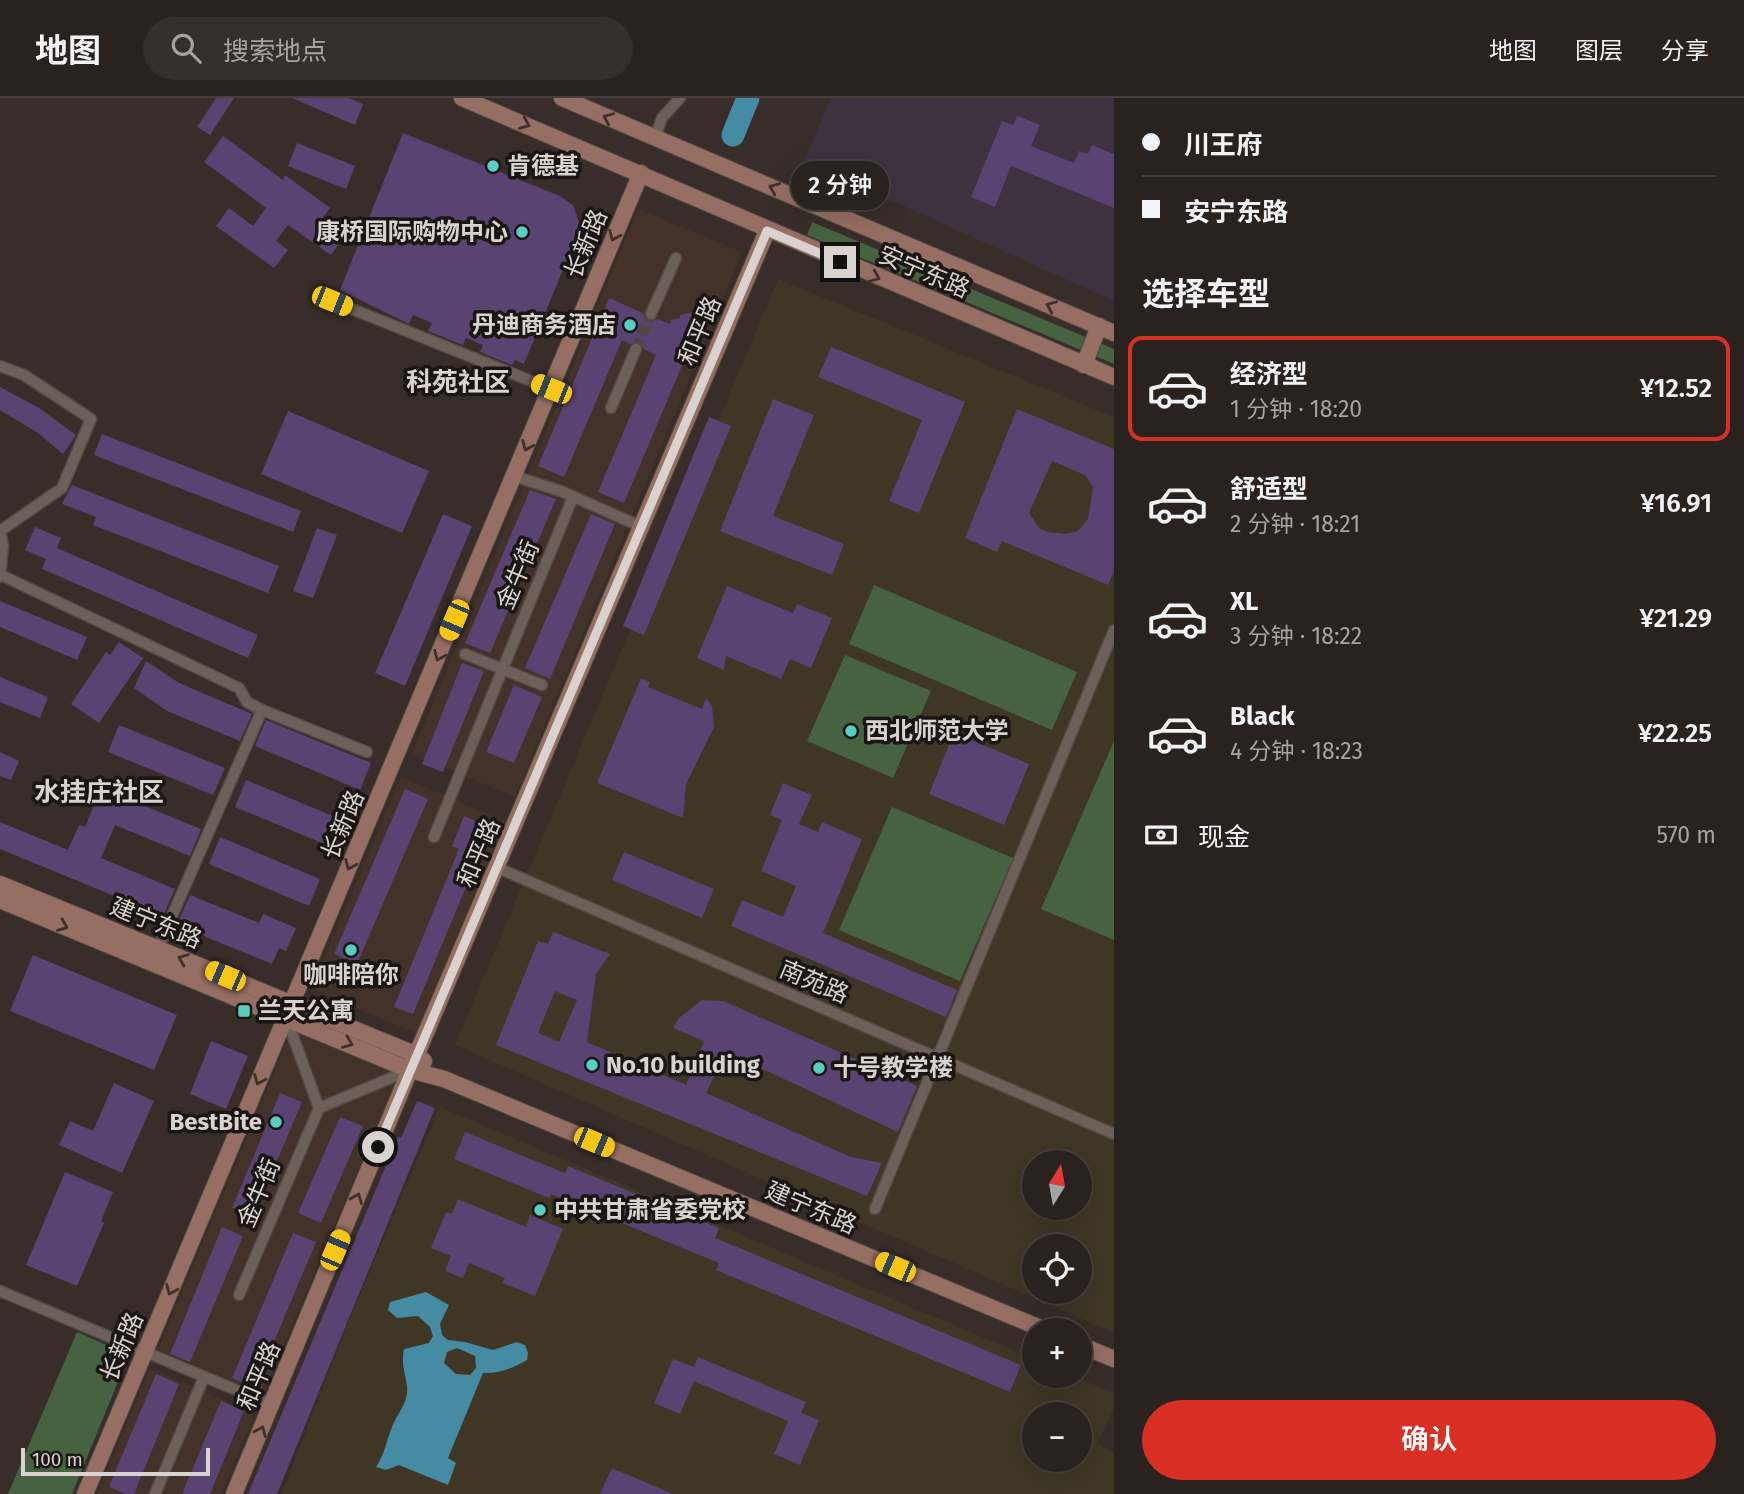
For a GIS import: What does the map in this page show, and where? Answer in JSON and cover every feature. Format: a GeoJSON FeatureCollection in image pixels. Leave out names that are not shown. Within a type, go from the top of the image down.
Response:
{"type":"FeatureCollection","features":[{"type":"Feature","properties":{"kind":"main road","name":"安宁东路"},"geometry":{"type":"LineString","coordinates":[[462,98],[641,173],[767,231],[1114,377]]}},
{"type":"Feature","properties":{"kind":"main road","name":"安宁东路"},"geometry":{"type":"LineString","coordinates":[[562,98],[1107,330]]}},
{"type":"Feature","properties":{"kind":"main road","name":"长新路"},"geometry":{"type":"LineString","coordinates":[[88,1493],[641,173]]}},
{"type":"Feature","properties":{"kind":"main road","name":"和平路"},"geometry":{"type":"LineString","coordinates":[[234,1494],[767,231]]}},
{"type":"Feature","properties":{"kind":"main road"},"geometry":{"type":"LineString","coordinates":[[1084,365],[1107,330]]}},
{"type":"Feature","properties":{"kind":"main road","name":"建宁东路"},"geometry":{"type":"LineString","coordinates":[[0,884],[158,948],[289,1010]]}},
{"type":"Feature","properties":{"kind":"main road","name":"建宁东路"},"geometry":{"type":"LineString","coordinates":[[0,900],[289,1010],[414,1063],[444,1079],[1022,1320]]}},
{"type":"Feature","properties":{"kind":"main road"},"geometry":{"type":"LineString","coordinates":[[1092,1350],[1114,1359]]}},
{"type":"Feature","properties":{"kind":"street"},"geometry":{"type":"LineString","coordinates":[[655,138],[662,118],[680,98]]}},
{"type":"Feature","properties":{"kind":"street"},"geometry":{"type":"LineString","coordinates":[[651,314],[676,258]]}},
{"type":"Feature","properties":{"kind":"street"},"geometry":{"type":"LineString","coordinates":[[332,301],[551,389]]}},
{"type":"Feature","properties":{"kind":"street"},"geometry":{"type":"LineString","coordinates":[[611,408],[636,349]]}},
{"type":"Feature","properties":{"kind":"street"},"geometry":{"type":"LineString","coordinates":[[0,366],[24,375],[91,419],[62,488],[0,532],[3,545],[0,576],[239,688],[247,702],[262,710],[367,752]]}},
{"type":"Feature","properties":{"kind":"street"},"geometry":{"type":"LineString","coordinates":[[514,476],[573,497],[642,527]]}},
{"type":"Feature","properties":{"kind":"street","name":"金牛街"},"geometry":{"type":"LineString","coordinates":[[434,837],[573,497]]}},
{"type":"Feature","properties":{"kind":"street"},"geometry":{"type":"LineString","coordinates":[[875,1209],[1114,630]]}},
{"type":"Feature","properties":{"kind":"street"},"geometry":{"type":"LineString","coordinates":[[465,654],[542,685]]}},
{"type":"Feature","properties":{"kind":"street"},"geometry":{"type":"LineString","coordinates":[[158,948],[262,710]]}},
{"type":"Feature","properties":{"kind":"street","name":"南苑路"},"geometry":{"type":"LineString","coordinates":[[498,868],[1114,1134]]}},
{"type":"Feature","properties":{"kind":"street"},"geometry":{"type":"LineString","coordinates":[[289,1010],[319,1108],[414,1063]]}},
{"type":"Feature","properties":{"kind":"street","name":"金牛街"},"geometry":{"type":"LineString","coordinates":[[239,1295],[319,1108]]}},
{"type":"Feature","properties":{"kind":"street"},"geometry":{"type":"LineString","coordinates":[[0,1291],[272,1405]]}},
{"type":"Feature","properties":{"kind":"street"},"geometry":{"type":"LineString","coordinates":[[155,1494],[204,1377]]}},
{"type":"Feature","properties":{"kind":"shaded area"},"geometry":{"type":"Polygon","coordinates":[[[831,98],[1114,98],[1114,301],[804,161],[831,98]]]}},
{"type":"Feature","properties":{"kind":"shaded area"},"geometry":{"type":"Polygon","coordinates":[[[638,209],[742,252],[515,797],[412,754],[638,209]]]}},
{"type":"Feature","properties":{"kind":"shaded area","name":"西北师范大学"},"geometry":{"type":"Polygon","coordinates":[[[778,279],[1114,417],[1114,1333],[1092,1323],[1092,1318],[1080,1318],[1048,1304],[1092,1304],[1092,1234],[1022,1234],[1022,1293],[455,1045],[778,279]]]}},
{"type":"Feature","properties":{"kind":"shaded area"},"geometry":{"type":"Polygon","coordinates":[[[401,777],[505,821],[416,1033],[311,989],[401,777]]]}},
{"type":"Feature","properties":{"kind":"shaded area"},"geometry":{"type":"Polygon","coordinates":[[[293,1028],[399,1073],[263,1394],[158,1349],[293,1028]]]}},
{"type":"Feature","properties":{"kind":"shaded area","name":"中共甘肃省委党校"},"geometry":{"type":"Polygon","coordinates":[[[440,1107],[1022,1354],[1022,1388],[1092,1388],[1092,1384],[1114,1393],[1114,1408],[1097,1444],[1114,1452],[1114,1494],[282,1494],[352,1313],[440,1107]]]}},
{"type":"Feature","properties":{"kind":"shaded area"},"geometry":{"type":"Polygon","coordinates":[[[150,1369],[255,1413],[221,1494],[97,1494],[150,1369]]]}},
{"type":"Feature","properties":{"kind":"green space"},"geometry":{"type":"Polygon","coordinates":[[[812,222],[1114,349],[1114,364],[807,235],[812,222]]]}},
{"type":"Feature","properties":{"kind":"green space"},"geometry":{"type":"Polygon","coordinates":[[[874,585],[1077,672],[1052,730],[849,644],[874,585]]]}},
{"type":"Feature","properties":{"kind":"green space"},"geometry":{"type":"Polygon","coordinates":[[[845,655],[931,691],[893,778],[807,741],[845,655]]]}},
{"type":"Feature","properties":{"kind":"green space"},"geometry":{"type":"Polygon","coordinates":[[[1114,741],[1114,940],[1041,909],[1114,741]]]}},
{"type":"Feature","properties":{"kind":"green space"},"geometry":{"type":"Polygon","coordinates":[[[892,807],[1013,858],[960,981],[839,930],[892,807]]]}},
{"type":"Feature","properties":{"kind":"green space"},"geometry":{"type":"Polygon","coordinates":[[[77,1332],[129,1355],[72,1494],[8,1494],[77,1332]]]}},
{"type":"Feature","properties":{"kind":"water"},"geometry":{"type":"Polygon","coordinates":[[[426,1292],[449,1305],[440,1324],[442,1335],[448,1340],[493,1350],[517,1342],[525,1345],[528,1353],[527,1360],[516,1366],[483,1373],[448,1458],[456,1463],[448,1485],[399,1465],[386,1470],[376,1467],[406,1398],[404,1349],[429,1343],[433,1336],[430,1327],[418,1316],[397,1318],[388,1310],[390,1302],[426,1292]],[[457,1348],[447,1352],[444,1363],[456,1374],[470,1375],[476,1368],[475,1356],[457,1348]]]}},
{"type":"Feature","properties":{"kind":"building"},"geometry":{"type":"Polygon","coordinates":[[[216,98],[234,98],[210,135],[197,127],[216,98]]]}},
{"type":"Feature","properties":{"kind":"building"},"geometry":{"type":"Polygon","coordinates":[[[292,98],[348,98],[363,104],[355,125],[292,98]]]}},
{"type":"Feature","properties":{"kind":"building"},"geometry":{"type":"Polygon","coordinates":[[[1017,116],[1040,125],[1031,146],[1074,163],[1079,151],[1088,154],[1092,145],[1114,154],[1114,208],[1011,166],[995,207],[971,197],[1002,121],[1013,125],[1017,116]]]}},
{"type":"Feature","properties":{"kind":"building"},"geometry":{"type":"Polygon","coordinates":[[[403,133],[560,196],[573,205],[580,225],[577,236],[524,364],[515,360],[512,365],[480,352],[483,345],[466,338],[463,345],[428,331],[432,323],[413,315],[409,324],[340,290],[403,133]]]}},
{"type":"Feature","properties":{"kind":"building"},"geometry":{"type":"Polygon","coordinates":[[[223,136],[283,180],[285,175],[330,208],[322,219],[345,236],[331,255],[288,225],[276,241],[288,250],[274,268],[216,226],[229,208],[253,226],[266,208],[204,162],[223,136]]]}},
{"type":"Feature","properties":{"kind":"building"},"geometry":{"type":"Polygon","coordinates":[[[297,143],[355,166],[346,189],[288,166],[297,143]]]}},
{"type":"Feature","properties":{"kind":"building"},"geometry":{"type":"Polygon","coordinates":[[[609,298],[643,313],[645,319],[651,322],[657,319],[670,324],[671,320],[680,318],[680,315],[699,311],[702,330],[697,330],[624,503],[598,492],[656,355],[644,349],[638,342],[630,344],[622,340],[564,477],[538,466],[609,298]]]}},
{"type":"Feature","properties":{"kind":"building"},"geometry":{"type":"Polygon","coordinates":[[[831,347],[965,402],[919,513],[889,501],[922,420],[818,377],[831,347]]]}},
{"type":"Feature","properties":{"kind":"building"},"geometry":{"type":"Polygon","coordinates":[[[0,387],[39,408],[76,435],[63,454],[38,433],[0,410],[0,387]]]}},
{"type":"Feature","properties":{"kind":"building"},"geometry":{"type":"Polygon","coordinates":[[[773,399],[814,415],[773,516],[844,544],[832,575],[720,531],[773,399]]]}},
{"type":"Feature","properties":{"kind":"building"},"geometry":{"type":"Polygon","coordinates":[[[1017,409],[1114,449],[1114,571],[1108,585],[1002,541],[997,552],[965,538],[1017,409]],[[1052,461],[1029,513],[1039,528],[1066,534],[1078,531],[1088,519],[1093,487],[1085,475],[1052,461]]]}},
{"type":"Feature","properties":{"kind":"building"},"geometry":{"type":"Polygon","coordinates":[[[288,411],[429,471],[402,533],[261,474],[288,411]]]}},
{"type":"Feature","properties":{"kind":"building"},"geometry":{"type":"Polygon","coordinates":[[[709,417],[731,426],[644,635],[623,626],[709,417]]]}},
{"type":"Feature","properties":{"kind":"building"},"geometry":{"type":"Polygon","coordinates":[[[102,434],[301,511],[293,532],[94,455],[102,434]]]}},
{"type":"Feature","properties":{"kind":"building"},"geometry":{"type":"Polygon","coordinates":[[[72,485],[279,566],[268,593],[93,525],[96,517],[62,504],[72,485]]]}},
{"type":"Feature","properties":{"kind":"building"},"geometry":{"type":"Polygon","coordinates":[[[530,490],[556,499],[490,653],[465,643],[530,490]]]}},
{"type":"Feature","properties":{"kind":"building"},"geometry":{"type":"Polygon","coordinates":[[[443,514],[472,526],[405,686],[375,673],[443,514]]]}},
{"type":"Feature","properties":{"kind":"building"},"geometry":{"type":"Polygon","coordinates":[[[591,514],[615,524],[550,679],[525,668],[591,514]]]}},
{"type":"Feature","properties":{"kind":"building"},"geometry":{"type":"Polygon","coordinates":[[[35,527],[61,538],[57,548],[258,635],[248,658],[42,569],[46,559],[25,550],[35,527]]]}},
{"type":"Feature","properties":{"kind":"building"},"geometry":{"type":"Polygon","coordinates":[[[317,528],[337,535],[313,598],[293,591],[317,528]]]}},
{"type":"Feature","properties":{"kind":"building"},"geometry":{"type":"Polygon","coordinates":[[[727,586],[793,613],[797,604],[832,618],[811,668],[790,659],[781,679],[726,656],[724,670],[697,658],[727,586]]]}},
{"type":"Feature","properties":{"kind":"building"},"geometry":{"type":"Polygon","coordinates":[[[0,601],[87,637],[77,660],[0,627],[0,601]]]}},
{"type":"Feature","properties":{"kind":"building"},"geometry":{"type":"Polygon","coordinates":[[[119,642],[143,658],[99,723],[71,704],[106,652],[110,655],[119,642]]]}},
{"type":"Feature","properties":{"kind":"building"},"geometry":{"type":"Polygon","coordinates":[[[146,661],[179,683],[252,714],[240,741],[167,711],[134,688],[146,661]]]}},
{"type":"Feature","properties":{"kind":"building"},"geometry":{"type":"Polygon","coordinates":[[[462,663],[484,671],[443,772],[422,764],[462,663]]]}},
{"type":"Feature","properties":{"kind":"building"},"geometry":{"type":"Polygon","coordinates":[[[0,677],[48,697],[40,718],[0,702],[0,677]]]}},
{"type":"Feature","properties":{"kind":"building"},"geometry":{"type":"Polygon","coordinates":[[[641,678],[650,682],[648,687],[702,709],[706,698],[712,706],[714,727],[686,784],[683,818],[597,783],[641,678]]]}},
{"type":"Feature","properties":{"kind":"building"},"geometry":{"type":"Polygon","coordinates":[[[514,685],[542,697],[514,763],[486,752],[514,685]]]}},
{"type":"Feature","properties":{"kind":"building"},"geometry":{"type":"Polygon","coordinates":[[[266,720],[371,763],[360,790],[255,746],[266,720]]]}},
{"type":"Feature","properties":{"kind":"building"},"geometry":{"type":"Polygon","coordinates":[[[119,725],[225,768],[213,795],[108,752],[119,725]]]}},
{"type":"Feature","properties":{"kind":"building"},"geometry":{"type":"Polygon","coordinates":[[[954,733],[1029,764],[1004,825],[929,794],[954,733]]]}},
{"type":"Feature","properties":{"kind":"building"},"geometry":{"type":"Polygon","coordinates":[[[0,752],[19,761],[11,780],[0,776],[0,752]]]}},
{"type":"Feature","properties":{"kind":"building"},"geometry":{"type":"Polygon","coordinates":[[[246,780],[345,821],[334,848],[235,807],[246,780]]]}},
{"type":"Feature","properties":{"kind":"building"},"geometry":{"type":"Polygon","coordinates":[[[783,783],[812,795],[799,824],[818,832],[822,822],[862,839],[823,933],[957,990],[946,1017],[731,926],[742,900],[783,917],[796,886],[761,871],[782,820],[770,815],[783,783]]]}},
{"type":"Feature","properties":{"kind":"building"},"geometry":{"type":"Polygon","coordinates":[[[101,788],[201,829],[190,856],[115,825],[101,858],[175,889],[163,916],[0,849],[0,822],[68,850],[79,825],[85,827],[101,788]]]}},
{"type":"Feature","properties":{"kind":"building"},"geometry":{"type":"Polygon","coordinates":[[[405,789],[428,799],[357,964],[334,954],[405,789]]]}},
{"type":"Feature","properties":{"kind":"building"},"geometry":{"type":"Polygon","coordinates":[[[464,816],[491,827],[413,1014],[394,1007],[459,849],[452,846],[464,816]]]}},
{"type":"Feature","properties":{"kind":"building"},"geometry":{"type":"Polygon","coordinates":[[[220,837],[320,879],[309,906],[209,864],[220,837]]]}},
{"type":"Feature","properties":{"kind":"building"},"geometry":{"type":"Polygon","coordinates":[[[624,852],[714,889],[702,918],[612,880],[624,852]]]}},
{"type":"Feature","properties":{"kind":"building"},"geometry":{"type":"Polygon","coordinates":[[[190,895],[259,923],[263,914],[296,928],[286,951],[279,948],[272,964],[177,925],[190,895]]]}},
{"type":"Feature","properties":{"kind":"building","name":"No.10 building"},"geometry":{"type":"Polygon","coordinates":[[[553,932],[610,954],[596,974],[587,1042],[686,1085],[704,1041],[673,1028],[679,1018],[702,1000],[723,1001],[917,1086],[898,1132],[726,1052],[706,1093],[851,1157],[882,1163],[867,1196],[496,1045],[538,941],[548,944],[553,932]],[[555,991],[538,1033],[559,1042],[577,1000],[555,991]]]}},
{"type":"Feature","properties":{"kind":"building"},"geometry":{"type":"Polygon","coordinates":[[[33,955],[177,1015],[154,1070],[10,1011],[33,955]]]}},
{"type":"Feature","properties":{"kind":"building"},"geometry":{"type":"Polygon","coordinates":[[[211,1041],[248,1056],[226,1109],[190,1094],[211,1041]]]}},
{"type":"Feature","properties":{"kind":"building"},"geometry":{"type":"Polygon","coordinates":[[[114,1083],[154,1101],[122,1173],[59,1145],[70,1121],[93,1131],[114,1083]]]}},
{"type":"Feature","properties":{"kind":"building"},"geometry":{"type":"Polygon","coordinates":[[[280,1093],[302,1102],[253,1217],[232,1208],[280,1093]]]}},
{"type":"Feature","properties":{"kind":"building"},"geometry":{"type":"Polygon","coordinates":[[[417,1101],[435,1108],[277,1494],[248,1494],[398,1137],[401,1138],[417,1101]]]}},
{"type":"Feature","properties":{"kind":"building"},"geometry":{"type":"Polygon","coordinates":[[[340,1117],[363,1126],[321,1223],[298,1213],[340,1117]]]}},
{"type":"Feature","properties":{"kind":"building"},"geometry":{"type":"Polygon","coordinates":[[[465,1132],[565,1173],[568,1166],[719,1228],[715,1238],[1021,1365],[1010,1392],[716,1270],[719,1263],[551,1194],[549,1198],[454,1159],[465,1132]]]}},
{"type":"Feature","properties":{"kind":"building"},"geometry":{"type":"Polygon","coordinates":[[[65,1172],[113,1192],[101,1221],[104,1223],[77,1286],[26,1265],[65,1172]]]}},
{"type":"Feature","properties":{"kind":"building"},"geometry":{"type":"Polygon","coordinates":[[[458,1199],[526,1227],[530,1215],[563,1229],[535,1296],[502,1283],[505,1278],[469,1263],[463,1278],[445,1271],[451,1256],[431,1248],[446,1212],[452,1214],[458,1199]]]}},
{"type":"Feature","properties":{"kind":"building"},"geometry":{"type":"Polygon","coordinates":[[[222,1227],[243,1236],[190,1362],[170,1354],[222,1227]]]}},
{"type":"Feature","properties":{"kind":"building"},"geometry":{"type":"Polygon","coordinates":[[[293,1233],[316,1242],[255,1387],[232,1378],[293,1233]]]}},
{"type":"Feature","properties":{"kind":"building"},"geometry":{"type":"Polygon","coordinates":[[[698,1357],[806,1402],[801,1413],[819,1420],[800,1465],[774,1454],[788,1421],[694,1381],[680,1414],[654,1403],[673,1359],[694,1367],[698,1357]]]}},
{"type":"Feature","properties":{"kind":"building"},"geometry":{"type":"Polygon","coordinates":[[[156,1374],[179,1384],[134,1494],[126,1494],[109,1487],[156,1374]]]}},
{"type":"Feature","properties":{"kind":"building"},"geometry":{"type":"Polygon","coordinates":[[[221,1401],[244,1411],[210,1494],[182,1494],[221,1401]]]}},
{"type":"Feature","properties":{"kind":"building"},"geometry":{"type":"Polygon","coordinates":[[[612,1468],[673,1494],[600,1494],[612,1468]]]}},
{"type":"Feature","properties":{"kind":"waterway"},"geometry":{"type":"LineString","coordinates":[[733,135],[748,98]]}},
{"type":"Feature","properties":{"kind":"tunnel"},"geometry":{"type":"LineString","coordinates":[[636,349],[651,314]]}},
{"type":"Feature","properties":{"kind":"place","name":"肯德基"},"geometry":{"type":"Point","coordinates":[493,166]}},
{"type":"Feature","properties":{"kind":"place","name":"康桥国际购物中心"},"geometry":{"type":"Point","coordinates":[522,232]}},
{"type":"Feature","properties":{"kind":"place","name":"丹迪商务酒店"},"geometry":{"type":"Point","coordinates":[630,325]}},
{"type":"Feature","properties":{"kind":"place","name":"西北师范大学"},"geometry":{"type":"Point","coordinates":[851,731]}},
{"type":"Feature","properties":{"kind":"place","name":"咖啡陪你"},"geometry":{"type":"Point","coordinates":[351,950]}},
{"type":"Feature","properties":{"kind":"place","name":"兰天公寓"},"geometry":{"type":"Point","coordinates":[244,1011]}},
{"type":"Feature","properties":{"kind":"place","name":"No.10 building"},"geometry":{"type":"Point","coordinates":[592,1065]}},
{"type":"Feature","properties":{"kind":"place","name":"十号教学楼"},"geometry":{"type":"Point","coordinates":[819,1068]}},
{"type":"Feature","properties":{"kind":"place","name":"BestBite"},"geometry":{"type":"Point","coordinates":[276,1122]}},
{"type":"Feature","properties":{"kind":"place","name":"中共甘肃省委党校"},"geometry":{"type":"Point","coordinates":[540,1210]}},
{"type":"Feature","properties":{"kind":"district","name":"科苑社区"},"geometry":{"type":"Point","coordinates":[458,382]}},
{"type":"Feature","properties":{"kind":"district","name":"水挂庄社区"},"geometry":{"type":"Point","coordinates":[99,792]}},
{"type":"Feature","properties":{"kind":"route"},"geometry":{"type":"LineString","coordinates":[[378,1147],[767,231],[840,262]]}}]}
